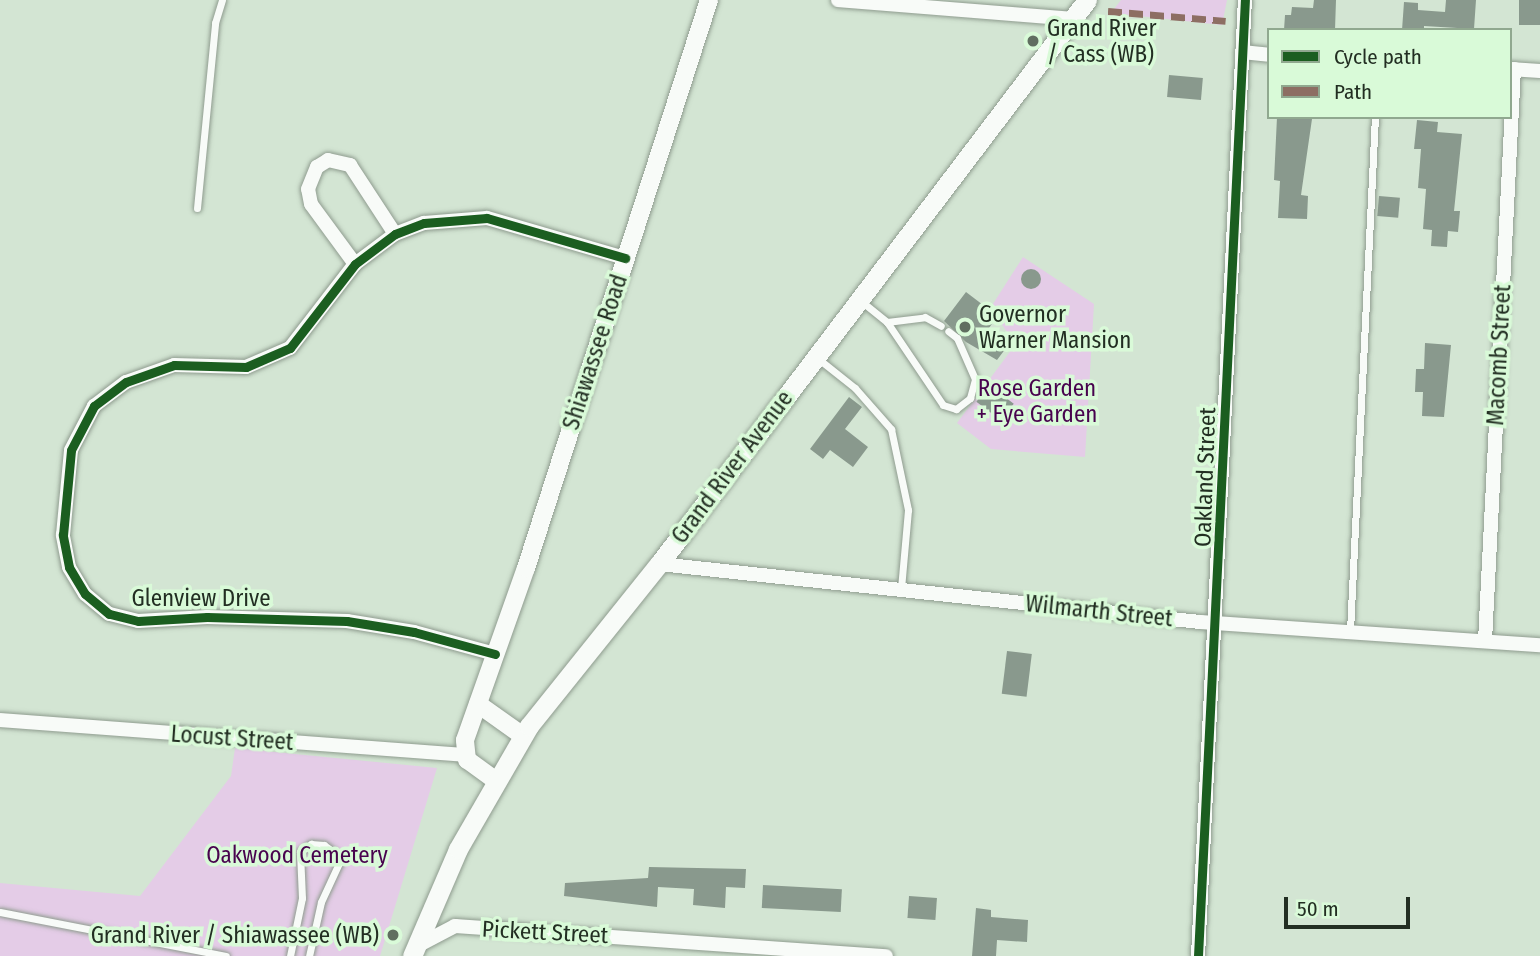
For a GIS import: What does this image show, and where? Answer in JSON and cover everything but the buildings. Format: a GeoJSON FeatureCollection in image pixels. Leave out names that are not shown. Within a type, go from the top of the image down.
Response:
{"type":"FeatureCollection","features":[{"type":"Feature","properties":{"kind":"main road","name":"Grand River Avenue"},"geometry":{"type":"LineString","coordinates":[[414,951],[458,849],[495,780],[523,736],[659,564],[1087,0]]}},
{"type":"Feature","properties":{"kind":"street","name":"Shiawassee Road"},"geometry":{"type":"LineString","coordinates":[[464,755],[478,704],[709,0]]}},
{"type":"Feature","properties":{"kind":"street"},"geometry":{"type":"LineString","coordinates":[[838,0],[975,6],[1073,19]]}},
{"type":"Feature","properties":{"kind":"street","name":"Oakland Street"},"geometry":{"type":"LineString","coordinates":[[1198,956],[1218,621],[1245,0]]}},
{"type":"Feature","properties":{"kind":"street"},"geometry":{"type":"LineString","coordinates":[[1242,52],[1267,55]]}},
{"type":"Feature","properties":{"kind":"street"},"geometry":{"type":"LineString","coordinates":[[1512,69],[1540,71]]}},
{"type":"Feature","properties":{"kind":"street","name":"Macomb Street"},"geometry":{"type":"LineString","coordinates":[[1485,640],[1510,119]]}},
{"type":"Feature","properties":{"kind":"street"},"geometry":{"type":"LineString","coordinates":[[355,264],[311,204],[308,189],[317,167],[328,160],[350,165],[396,234]]}},
{"type":"Feature","properties":{"kind":"street","name":"Glenview Drive"},"geometry":{"type":"LineString","coordinates":[[495,654],[414,632],[347,621],[207,617],[138,621],[109,614],[85,594],[69,567],[63,535],[71,450],[94,406],[126,382],[154,368],[246,367],[268,360],[290,348],[355,264],[396,234],[425,223],[487,218],[625,258]]}},
{"type":"Feature","properties":{"kind":"street","name":"Wilmarth Street"},"geometry":{"type":"LineString","coordinates":[[659,564],[1218,621],[1540,645]]}},
{"type":"Feature","properties":{"kind":"street"},"geometry":{"type":"LineString","coordinates":[[478,704],[523,736]]}},
{"type":"Feature","properties":{"kind":"street","name":"Locust Street"},"geometry":{"type":"LineString","coordinates":[[0,720],[464,755]]}},
{"type":"Feature","properties":{"kind":"street"},"geometry":{"type":"LineString","coordinates":[[464,755],[495,780]]}},
{"type":"Feature","properties":{"kind":"street","name":"Pickett Street"},"geometry":{"type":"LineString","coordinates":[[414,951],[454,926],[886,956]]}},
{"type":"Feature","properties":{"kind":"lane"},"geometry":{"type":"LineString","coordinates":[[197,208],[215,23],[222,0]]}},
{"type":"Feature","properties":{"kind":"lane"},"geometry":{"type":"LineString","coordinates":[[1350,631],[1375,119]]}},
{"type":"Feature","properties":{"kind":"lane"},"geometry":{"type":"LineString","coordinates":[[859,300],[887,322],[943,405],[956,409],[970,398],[975,379],[957,338],[948,331]]}},
{"type":"Feature","properties":{"kind":"lane"},"geometry":{"type":"LineString","coordinates":[[887,322],[925,317],[941,326]]}},
{"type":"Feature","properties":{"kind":"lane"},"geometry":{"type":"LineString","coordinates":[[816,357],[855,388],[891,429],[908,510],[901,589]]}},
{"type":"Feature","properties":{"kind":"lane"},"geometry":{"type":"LineString","coordinates":[[290,956],[302,898],[300,852],[311,844],[324,845],[335,853],[337,874],[321,902],[309,956]]}},
{"type":"Feature","properties":{"kind":"lane"},"geometry":{"type":"LineString","coordinates":[[0,912],[187,953],[226,956]]}},
{"type":"Feature","properties":{"kind":"green space"},"geometry":{"type":"Polygon","coordinates":[[[1121,0],[1227,0],[1222,25],[1111,13],[1121,0]]]}},
{"type":"Feature","properties":{"kind":"green space","name":"Rose Garden + Eye Garden"},"geometry":{"type":"Polygon","coordinates":[[[1023,257],[1094,304],[1085,457],[991,449],[957,423],[1015,345],[991,307],[1023,257]]]}},
{"type":"Feature","properties":{"kind":"green space","name":"Oakwood Cemetery"},"geometry":{"type":"Polygon","coordinates":[[[235,748],[437,768],[380,956],[0,956],[0,883],[140,896],[231,776],[235,748]]]}},
{"type":"Feature","properties":{"kind":"marked path"},"geometry":{"type":"LineString","coordinates":[[1108,11],[1226,21]]}},
{"type":"Feature","properties":{"kind":"cycle path"},"geometry":{"type":"LineString","coordinates":[[1198,956],[1245,0]]}},
{"type":"Feature","properties":{"kind":"cycle path"},"geometry":{"type":"LineString","coordinates":[[495,654],[414,632],[347,621],[207,617],[138,621],[109,614],[85,594],[69,567],[63,535],[71,450],[94,406],[126,382],[174,365],[246,367],[290,348],[355,264],[395,234],[424,223],[487,218],[625,258]]}},
{"type":"Feature","properties":{"kind":"place","name":"Grand River / Cass (WB)"},"geometry":{"type":"Point","coordinates":[1033,41]}},
{"type":"Feature","properties":{"kind":"place","name":"Governor Warner Mansion"},"geometry":{"type":"Point","coordinates":[965,327]}},
{"type":"Feature","properties":{"kind":"place","name":"Grand River / Shiawassee (WB)"},"geometry":{"type":"Point","coordinates":[393,935]}}]}
